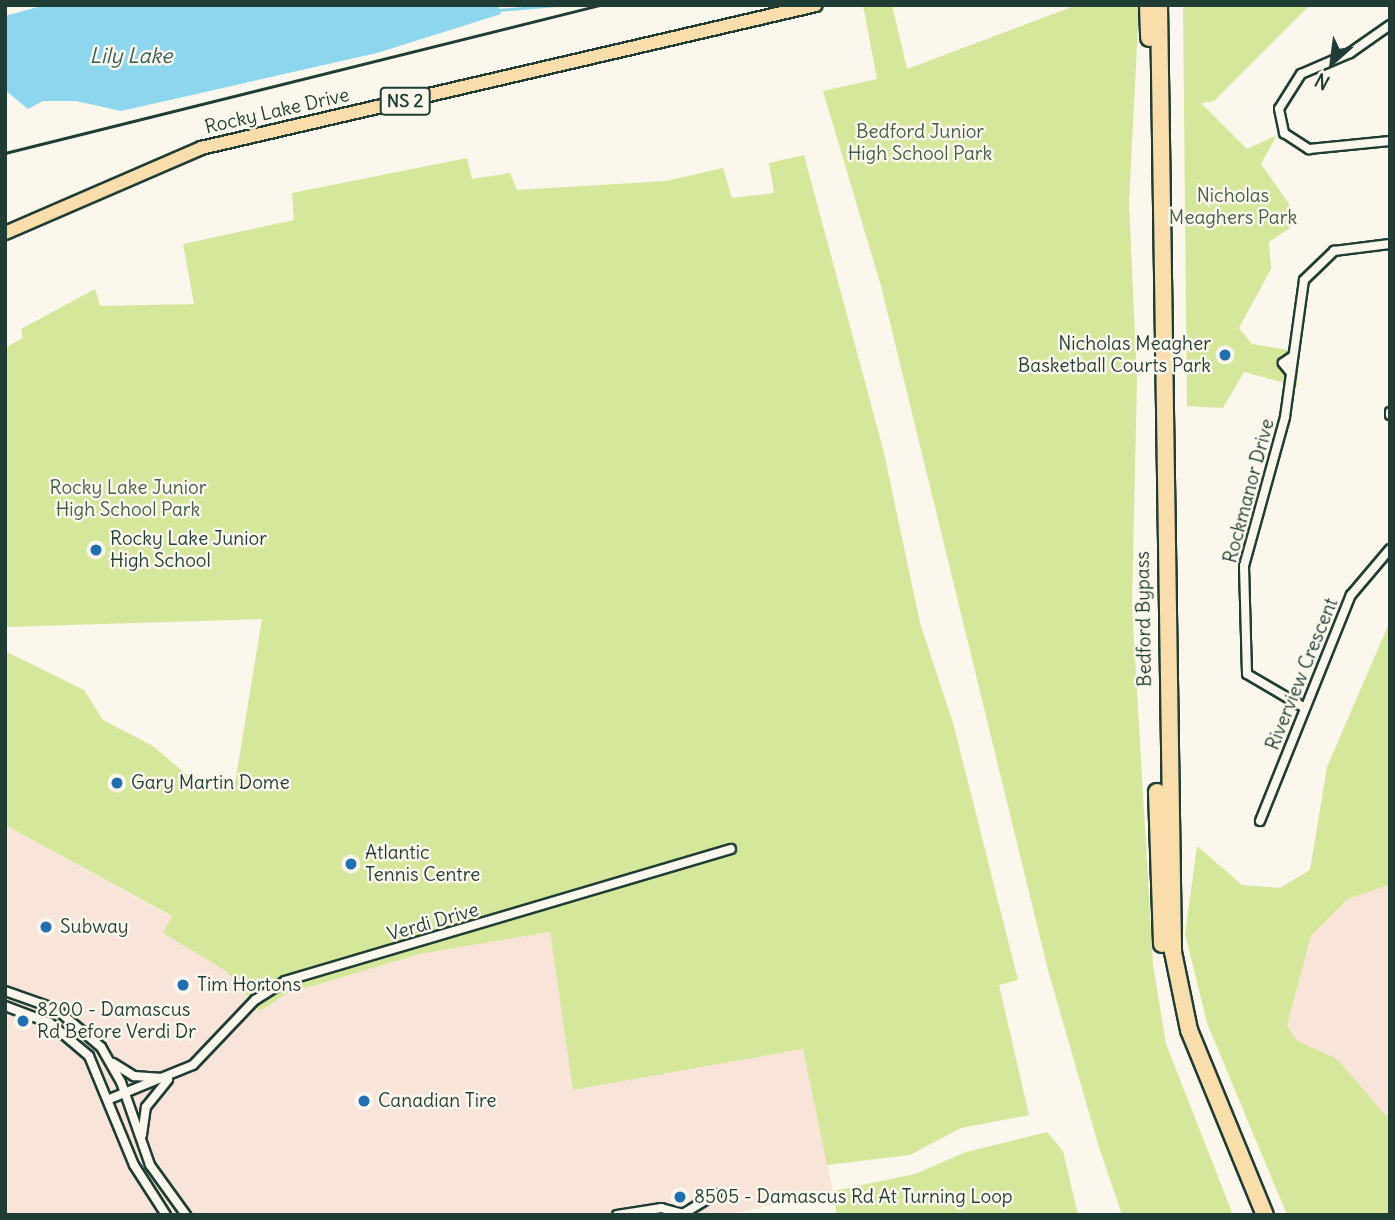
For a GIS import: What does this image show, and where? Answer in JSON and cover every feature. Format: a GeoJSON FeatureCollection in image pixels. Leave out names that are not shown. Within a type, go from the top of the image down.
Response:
{"type":"FeatureCollection","features":[{"type":"Feature","properties":{"kind":"highway","name":"Bedford Bypass"},"geometry":{"type":"LineString","coordinates":[[1148,5],[1162,938],[1181,1030],[1255,1215]]}},
{"type":"Feature","properties":{"kind":"highway","name":"Bedford Bypass"},"geometry":{"type":"LineString","coordinates":[[1159,5],[1173,953],[1189,1030],[1265,1215]]}},
{"type":"Feature","properties":{"kind":"main road","name":"Rocky Lake Drive"},"geometry":{"type":"LineString","coordinates":[[5,233],[201,148],[816,5]]}},
{"type":"Feature","properties":{"kind":"street"},"geometry":{"type":"LineString","coordinates":[[1390,24],[1350,53],[1311,67],[1279,109],[1284,132],[1309,149],[1390,141]]}},
{"type":"Feature","properties":{"kind":"street","name":"Rockmanor Drive"},"geometry":{"type":"LineString","coordinates":[[1306,708],[1254,682],[1242,659],[1244,566],[1291,373],[1308,270],[1334,251],[1390,244]]}},
{"type":"Feature","properties":{"kind":"street","name":"Riverview Crescent"},"geometry":{"type":"LineString","coordinates":[[1260,821],[1351,595],[1390,549]]}},
{"type":"Feature","properties":{"kind":"street","name":"Verdi Drive"},"geometry":{"type":"LineString","coordinates":[[112,1098],[173,1076],[285,981],[732,849]]}},
{"type":"Feature","properties":{"kind":"street"},"geometry":{"type":"LineString","coordinates":[[5,991],[66,1015],[111,1061],[138,1077],[173,1076]]}},
{"type":"Feature","properties":{"kind":"street"},"geometry":{"type":"LineString","coordinates":[[5,1006],[72,1037],[112,1098],[134,1165],[166,1215]]}},
{"type":"Feature","properties":{"kind":"street"},"geometry":{"type":"LineString","coordinates":[[111,1061],[126,1094],[146,1157],[186,1215]]}},
{"type":"Feature","properties":{"kind":"street"},"geometry":{"type":"LineString","coordinates":[[146,1157],[144,1112],[173,1076]]}},
{"type":"Feature","properties":{"kind":"street"},"geometry":{"type":"LineString","coordinates":[[617,1215],[661,1208],[682,1214],[716,1194]]}},
{"type":"Feature","properties":{"kind":"shaded area"},"geometry":{"type":"Polygon","coordinates":[[[5,825],[172,917],[164,933],[226,971],[260,1010],[286,994],[420,954],[550,932],[573,1090],[803,1049],[833,1191],[728,1215],[5,1215],[5,825]]]}},
{"type":"Feature","properties":{"kind":"shaded area"},"geometry":{"type":"Polygon","coordinates":[[[1390,885],[1390,1120],[1387,1120],[1337,1059],[1296,1040],[1287,1025],[1311,936],[1348,899],[1390,885]]]}},
{"type":"Feature","properties":{"kind":"green space","name":"Bedford Junior High School Park"},"geometry":{"type":"Polygon","coordinates":[[[863,5],[892,5],[907,69],[1077,5],[1139,5],[1129,203],[1137,379],[1132,606],[1153,965],[1166,1044],[1233,1215],[1122,1215],[1098,1144],[1048,970],[881,286],[823,91],[877,79],[863,5]]]}},
{"type":"Feature","properties":{"kind":"green space","name":"Nicholas Meaghers Park"},"geometry":{"type":"Polygon","coordinates":[[[1183,5],[1310,5],[1214,101],[1201,103],[1247,149],[1277,135],[1261,164],[1289,204],[1290,228],[1269,242],[1271,269],[1239,328],[1252,344],[1300,352],[1297,386],[1244,372],[1223,408],[1187,406],[1183,5]]]}},
{"type":"Feature","properties":{"kind":"green space","name":"Rocky Lake Junior High School Park"},"geometry":{"type":"Polygon","coordinates":[[[804,155],[884,453],[920,623],[953,723],[1018,980],[999,985],[1029,1115],[961,1128],[910,1155],[827,1165],[803,1049],[573,1090],[550,932],[420,954],[286,994],[260,1011],[226,971],[163,933],[172,916],[5,825],[5,651],[84,690],[103,720],[153,746],[202,788],[234,789],[262,619],[5,627],[5,348],[23,338],[21,329],[95,289],[100,306],[194,304],[183,244],[294,220],[292,193],[467,158],[472,179],[510,173],[517,190],[666,181],[723,168],[732,198],[774,193],[769,163],[804,155]]]}},
{"type":"Feature","properties":{"kind":"green space"},"geometry":{"type":"Polygon","coordinates":[[[1390,621],[1390,885],[1348,899],[1311,936],[1287,1025],[1296,1040],[1337,1059],[1390,1120],[1390,1215],[1287,1215],[1207,1023],[1185,934],[1197,846],[1242,885],[1280,888],[1310,870],[1327,767],[1390,621]]]}},
{"type":"Feature","properties":{"kind":"green space"},"geometry":{"type":"Polygon","coordinates":[[[1047,1132],[1063,1151],[1078,1215],[837,1215],[833,1191],[915,1174],[966,1152],[1047,1132]]]}},
{"type":"Feature","properties":{"kind":"water","name":"Lily Lake"},"geometry":{"type":"Polygon","coordinates":[[[45,5],[498,5],[501,14],[377,53],[121,111],[76,101],[43,101],[28,109],[5,90],[5,16],[45,5]]]}},
{"type":"Feature","properties":{"kind":"waterway"},"geometry":{"type":"LineString","coordinates":[[498,10],[556,5]]}},
{"type":"Feature","properties":{"kind":"railway"},"geometry":{"type":"LineString","coordinates":[[5,153],[600,5]]}},
{"type":"Feature","properties":{"kind":"place","name":"Nicholas Meagher Basketball Courts Park"},"geometry":{"type":"Point","coordinates":[1225,355]}},
{"type":"Feature","properties":{"kind":"place","name":"Rocky Lake Junior High School"},"geometry":{"type":"Point","coordinates":[96,550]}},
{"type":"Feature","properties":{"kind":"place","name":"Gary Martin Dome"},"geometry":{"type":"Point","coordinates":[117,783]}},
{"type":"Feature","properties":{"kind":"place","name":"Atlantic Tennis Centre"},"geometry":{"type":"Point","coordinates":[351,864]}},
{"type":"Feature","properties":{"kind":"place","name":"Subway"},"geometry":{"type":"Point","coordinates":[46,927]}},
{"type":"Feature","properties":{"kind":"place","name":"Tim Hortons"},"geometry":{"type":"Point","coordinates":[183,985]}},
{"type":"Feature","properties":{"kind":"place","name":"8200 - Damascus Rd Before Verdi Dr"},"geometry":{"type":"Point","coordinates":[23,1021]}},
{"type":"Feature","properties":{"kind":"place","name":"Canadian Tire"},"geometry":{"type":"Point","coordinates":[364,1101]}},
{"type":"Feature","properties":{"kind":"place","name":"8505 - Damascus Rd At Turning Loop"},"geometry":{"type":"Point","coordinates":[680,1197]}}]}
